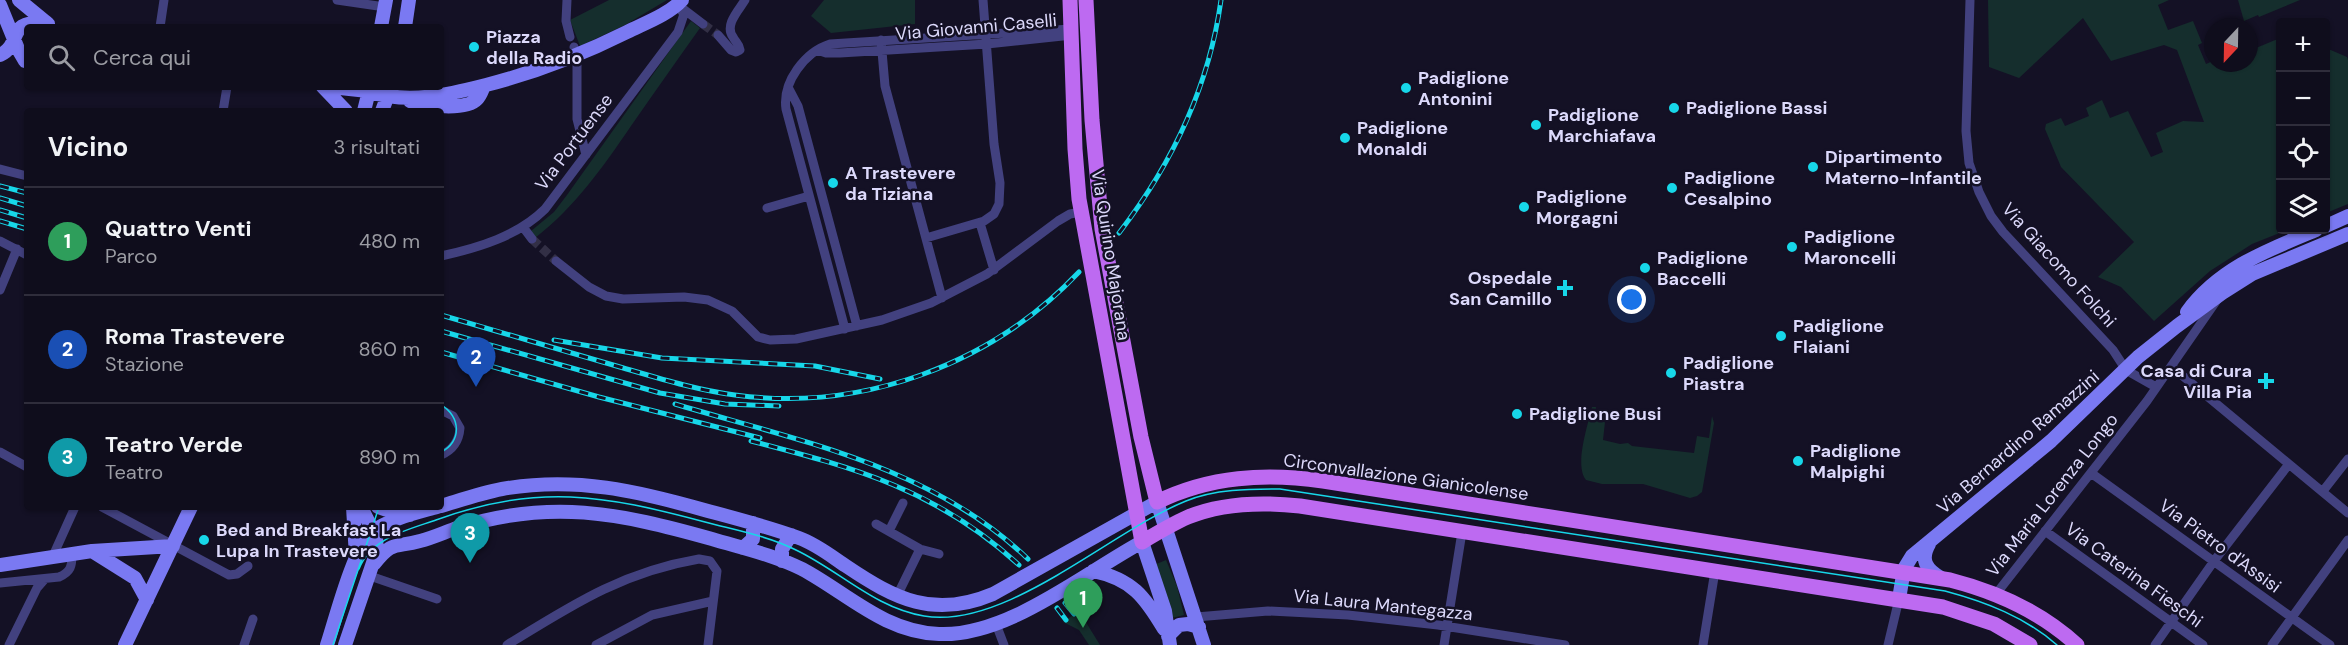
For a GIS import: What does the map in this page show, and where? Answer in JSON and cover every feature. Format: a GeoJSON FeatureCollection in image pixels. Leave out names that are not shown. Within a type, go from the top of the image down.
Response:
{"type":"FeatureCollection","features":[{"type":"Feature","properties":{"kind":"main road"},"geometry":{"type":"LineString","coordinates":[[19,0],[48,24]]}},
{"type":"Feature","properties":{"kind":"main road"},"geometry":{"type":"LineString","coordinates":[[405,24],[409,0]]}},
{"type":"Feature","properties":{"kind":"main road","name":"Via Quirino Majorana"},"geometry":{"type":"LineString","coordinates":[[1070,0],[1075,143],[1081,212],[1142,542]]}},
{"type":"Feature","properties":{"kind":"main road","name":"Via Quirino Majorana"},"geometry":{"type":"LineString","coordinates":[[1086,0],[1095,158],[1102,229],[1146,459],[1157,502]]}},
{"type":"Feature","properties":{"kind":"main road"},"geometry":{"type":"LineString","coordinates":[[444,89],[484,86],[538,72],[680,2]]}},
{"type":"Feature","properties":{"kind":"main road"},"geometry":{"type":"LineString","coordinates":[[382,24],[386,3]]}},
{"type":"Feature","properties":{"kind":"main road"},"geometry":{"type":"LineString","coordinates":[[0,5],[24,58]]}},
{"type":"Feature","properties":{"kind":"main road"},"geometry":{"type":"LineString","coordinates":[[0,56],[6,52],[18,29],[24,25]]}},
{"type":"Feature","properties":{"kind":"main road"},"geometry":{"type":"LineString","coordinates":[[1072,32],[1089,29]]}},
{"type":"Feature","properties":{"kind":"main road"},"geometry":{"type":"LineString","coordinates":[[0,56],[24,61]]}},
{"type":"Feature","properties":{"kind":"main road"},"geometry":{"type":"LineString","coordinates":[[389,92],[403,99],[430,106],[466,104],[477,99],[484,86]]}},
{"type":"Feature","properties":{"kind":"main road"},"geometry":{"type":"LineString","coordinates":[[326,90],[343,108]]}},
{"type":"Feature","properties":{"kind":"main road"},"geometry":{"type":"LineString","coordinates":[[365,108],[370,90]]}},
{"type":"Feature","properties":{"kind":"main road"},"geometry":{"type":"LineString","coordinates":[[389,92],[421,90]]}},
{"type":"Feature","properties":{"kind":"main road"},"geometry":{"type":"LineString","coordinates":[[383,108],[389,92]]}},
{"type":"Feature","properties":{"kind":"main road"},"geometry":{"type":"LineString","coordinates":[[1075,143],[1085,158],[1090,160],[1095,158]]}},
{"type":"Feature","properties":{"kind":"main road"},"geometry":{"type":"LineString","coordinates":[[1081,212],[1092,217],[1102,229]]}},
{"type":"Feature","properties":{"kind":"main road"},"geometry":{"type":"LineString","coordinates":[[2330,224],[2348,216]]}},
{"type":"Feature","properties":{"kind":"main road","name":"Via Bernardino Ramazzini"},"geometry":{"type":"LineString","coordinates":[[2177,326],[2203,293],[2228,272],[2260,253],[2306,234]]}},
{"type":"Feature","properties":{"kind":"main road","name":"Via Bernardino Ramazzini"},"geometry":{"type":"LineString","coordinates":[[1903,572],[1909,561],[1932,540],[2051,441],[2142,354],[2177,326],[2222,293],[2258,271],[2348,234]]}},
{"type":"Feature","properties":{"kind":"main road","name":"Circonvallazione Gianicolense"},"geometry":{"type":"LineString","coordinates":[[444,505],[503,489],[554,484],[584,484],[643,494],[791,535],[816,546],[897,597],[917,603],[942,605],[983,598],[1019,580],[1135,513],[1190,487],[1245,477],[1293,477],[1941,578],[1996,594],[2042,618],[2077,645]]}},
{"type":"Feature","properties":{"kind":"main road"},"geometry":{"type":"LineString","coordinates":[[1157,502],[1204,645]]}},
{"type":"Feature","properties":{"kind":"main road"},"geometry":{"type":"LineString","coordinates":[[372,570],[387,549],[405,542],[420,541],[457,528],[506,516],[566,510],[592,512],[638,519],[782,561],[807,573],[869,612],[904,628],[924,633],[946,634],[976,631],[996,624],[1187,518],[1208,511],[1270,504],[1314,508],[1943,607],[2002,628],[2030,645]]}},
{"type":"Feature","properties":{"kind":"main road"},"geometry":{"type":"LineString","coordinates":[[125,645],[190,510]]}},
{"type":"Feature","properties":{"kind":"main road"},"geometry":{"type":"LineString","coordinates":[[353,510],[356,558]]}},
{"type":"Feature","properties":{"kind":"main road"},"geometry":{"type":"LineString","coordinates":[[345,645],[372,570],[378,544],[363,510]]}},
{"type":"Feature","properties":{"kind":"main road"},"geometry":{"type":"LineString","coordinates":[[388,510],[398,514],[412,514]]}},
{"type":"Feature","properties":{"kind":"main road","name":"Circonvallazione Gianicolense"},"geometry":{"type":"LineString","coordinates":[[374,531],[426,510]]}},
{"type":"Feature","properties":{"kind":"main road"},"geometry":{"type":"LineString","coordinates":[[743,548],[753,539],[753,523]]}},
{"type":"Feature","properties":{"kind":"main road"},"geometry":{"type":"LineString","coordinates":[[327,645],[356,558],[364,541],[374,531]]}},
{"type":"Feature","properties":{"kind":"main road"},"geometry":{"type":"LineString","coordinates":[[374,531],[405,542]]}},
{"type":"Feature","properties":{"kind":"main road"},"geometry":{"type":"LineString","coordinates":[[782,561],[783,547],[791,535]]}},
{"type":"Feature","properties":{"kind":"main road","name":"Via Bernardino Ramazzini"},"geometry":{"type":"LineString","coordinates":[[1932,540],[1925,550],[1924,560],[1928,569],[1941,578]]}},
{"type":"Feature","properties":{"kind":"main road"},"geometry":{"type":"LineString","coordinates":[[1142,542],[1160,594],[1169,640]]}},
{"type":"Feature","properties":{"kind":"main road"},"geometry":{"type":"LineString","coordinates":[[0,565],[92,551],[173,546]]}},
{"type":"Feature","properties":{"kind":"main road"},"geometry":{"type":"LineString","coordinates":[[92,551],[135,578],[147,600]]}},
{"type":"Feature","properties":{"kind":"main road"},"geometry":{"type":"LineString","coordinates":[[1093,571],[1118,578],[1138,592],[1147,602],[1169,640]]}},
{"type":"Feature","properties":{"kind":"main road"},"geometry":{"type":"LineString","coordinates":[[1899,599],[1903,572]]}},
{"type":"Feature","properties":{"kind":"main road"},"geometry":{"type":"LineString","coordinates":[[1169,640],[1174,628],[1198,622]]}},
{"type":"Feature","properties":{"kind":"street"},"geometry":{"type":"LineString","coordinates":[[160,24],[164,0]]}},
{"type":"Feature","properties":{"kind":"street"},"geometry":{"type":"LineString","coordinates":[[337,0],[386,3]]}},
{"type":"Feature","properties":{"kind":"street"},"geometry":{"type":"LineString","coordinates":[[567,0],[566,21],[570,37]]}},
{"type":"Feature","properties":{"kind":"street"},"geometry":{"type":"LineString","coordinates":[[718,35],[731,50],[738,52],[740,47],[732,36],[730,27],[745,0]]}},
{"type":"Feature","properties":{"kind":"street"},"geometry":{"type":"LineString","coordinates":[[927,238],[980,223],[994,214],[1000,197],[983,0]]}},
{"type":"Feature","properties":{"kind":"street","name":"Via Giacomo Folchi"},"geometry":{"type":"LineString","coordinates":[[1970,0],[1966,131],[1969,163],[1978,192],[2003,232],[2113,350],[2126,370]]}},
{"type":"Feature","properties":{"kind":"street"},"geometry":{"type":"LineString","coordinates":[[680,2],[703,24]]}},
{"type":"Feature","properties":{"kind":"street","name":"Via Portuense"},"geometry":{"type":"LineString","coordinates":[[444,255],[481,245],[522,227],[551,204],[678,32],[684,14],[680,2]]}},
{"type":"Feature","properties":{"kind":"street","name":"Via Giovanni Caselli"},"geometry":{"type":"LineString","coordinates":[[818,50],[830,44],[881,40],[986,33],[1072,32]]}},
{"type":"Feature","properties":{"kind":"street","name":"Via Giovanni Caselli"},"geometry":{"type":"LineString","coordinates":[[818,50],[840,54],[987,44],[1072,32]]}},
{"type":"Feature","properties":{"kind":"street","name":"Via Giovanni Caselli"},"geometry":{"type":"LineString","coordinates":[[881,40],[882,51]]}},
{"type":"Feature","properties":{"kind":"street"},"geometry":{"type":"LineString","coordinates":[[818,50],[802,64],[788,87],[785,98],[786,109],[845,329]]}},
{"type":"Feature","properties":{"kind":"street"},"geometry":{"type":"LineString","coordinates":[[882,51],[885,86],[942,298]]}},
{"type":"Feature","properties":{"kind":"street"},"geometry":{"type":"LineString","coordinates":[[575,52],[577,119],[586,154]]}},
{"type":"Feature","properties":{"kind":"street"},"geometry":{"type":"LineString","coordinates":[[788,87],[798,106],[857,326]]}},
{"type":"Feature","properties":{"kind":"street"},"geometry":{"type":"LineString","coordinates":[[224,108],[226,90]]}},
{"type":"Feature","properties":{"kind":"street"},"geometry":{"type":"LineString","coordinates":[[0,169],[24,175]]}},
{"type":"Feature","properties":{"kind":"street"},"geometry":{"type":"LineString","coordinates":[[767,208],[808,192],[819,184]]}},
{"type":"Feature","properties":{"kind":"street"},"geometry":{"type":"LineString","coordinates":[[556,261],[589,287],[611,297],[628,299],[692,297],[716,302],[732,311],[752,333],[764,339],[796,339],[906,313],[942,298],[994,270],[1058,221],[1068,215],[1081,212]]}},
{"type":"Feature","properties":{"kind":"street"},"geometry":{"type":"LineString","coordinates":[[980,223],[994,270]]}},
{"type":"Feature","properties":{"kind":"street"},"geometry":{"type":"LineString","coordinates":[[522,227],[532,239]]}},
{"type":"Feature","properties":{"kind":"street"},"geometry":{"type":"LineString","coordinates":[[0,241],[24,253]]}},
{"type":"Feature","properties":{"kind":"street"},"geometry":{"type":"LineString","coordinates":[[0,290],[17,249]]}},
{"type":"Feature","properties":{"kind":"street","name":"Via Bernardino Ramazzini"},"geometry":{"type":"LineString","coordinates":[[2126,370],[2156,387],[2222,293]]}},
{"type":"Feature","properties":{"kind":"street"},"geometry":{"type":"LineString","coordinates":[[2172,367],[2348,513]]}},
{"type":"Feature","properties":{"kind":"street","name":"Via Maria Lorenza Longo"},"geometry":{"type":"LineString","coordinates":[[1996,594],[2156,387]]}},
{"type":"Feature","properties":{"kind":"street"},"geometry":{"type":"LineString","coordinates":[[444,412],[453,416],[460,428],[456,443],[444,453]]}},
{"type":"Feature","properties":{"kind":"street"},"geometry":{"type":"LineString","coordinates":[[0,452],[24,464]]}},
{"type":"Feature","properties":{"kind":"street"},"geometry":{"type":"LineString","coordinates":[[2323,491],[2348,459]]}},
{"type":"Feature","properties":{"kind":"street"},"geometry":{"type":"LineString","coordinates":[[2155,645],[2214,561],[2289,464]]}},
{"type":"Feature","properties":{"kind":"street","name":"Via Pietro d'Assisi"},"geometry":{"type":"LineString","coordinates":[[2091,473],[2330,645]]}},
{"type":"Feature","properties":{"kind":"street"},"geometry":{"type":"LineString","coordinates":[[889,531],[903,503]]}},
{"type":"Feature","properties":{"kind":"street"},"geometry":{"type":"LineString","coordinates":[[52,558],[74,510]]}},
{"type":"Feature","properties":{"kind":"street"},"geometry":{"type":"LineString","coordinates":[[107,510],[229,575],[237,574],[248,566]]}},
{"type":"Feature","properties":{"kind":"street"},"geometry":{"type":"LineString","coordinates":[[374,531],[379,510]]}},
{"type":"Feature","properties":{"kind":"street"},"geometry":{"type":"LineString","coordinates":[[876,524],[920,549],[939,554]]}},
{"type":"Feature","properties":{"kind":"street","name":"Via Caterina Fieschi"},"geometry":{"type":"LineString","coordinates":[[2045,531],[2203,645]]}},
{"type":"Feature","properties":{"kind":"street"},"geometry":{"type":"LineString","coordinates":[[1444,645],[1462,532]]}},
{"type":"Feature","properties":{"kind":"street"},"geometry":{"type":"LineString","coordinates":[[2272,645],[2348,540]]}},
{"type":"Feature","properties":{"kind":"street"},"geometry":{"type":"LineString","coordinates":[[897,597],[920,549]]}},
{"type":"Feature","properties":{"kind":"street"},"geometry":{"type":"LineString","coordinates":[[0,583],[60,577],[67,573],[72,565],[72,554]]}},
{"type":"Feature","properties":{"kind":"street"},"geometry":{"type":"LineString","coordinates":[[507,645],[585,597],[625,578],[696,559],[706,559],[715,566],[717,573],[708,645]]}},
{"type":"Feature","properties":{"kind":"street"},"geometry":{"type":"LineString","coordinates":[[372,570],[437,599]]}},
{"type":"Feature","properties":{"kind":"street"},"geometry":{"type":"LineString","coordinates":[[1703,645],[1715,572]]}},
{"type":"Feature","properties":{"kind":"street"},"geometry":{"type":"LineString","coordinates":[[9,645],[37,588],[44,580]]}},
{"type":"Feature","properties":{"kind":"street"},"geometry":{"type":"LineString","coordinates":[[1888,645],[1899,599]]}},
{"type":"Feature","properties":{"kind":"street"},"geometry":{"type":"LineString","coordinates":[[596,645],[652,615],[713,601]]}},
{"type":"Feature","properties":{"kind":"street","name":"Via Laura Mantegazza"},"geometry":{"type":"LineString","coordinates":[[1198,622],[1268,611],[1348,615],[1447,626],[1565,645]]}},
{"type":"Feature","properties":{"kind":"street"},"geometry":{"type":"LineString","coordinates":[[244,645],[252,618]]}},
{"type":"Feature","properties":{"kind":"street"},"geometry":{"type":"LineString","coordinates":[[996,624],[1004,645]]}},
{"type":"Feature","properties":{"kind":"green space"},"geometry":{"type":"Polygon","coordinates":[[[609,0],[667,0],[625,25],[580,46],[570,20],[609,0]]]}},
{"type":"Feature","properties":{"kind":"green space"},"geometry":{"type":"Polygon","coordinates":[[[824,0],[915,0],[915,24],[831,33],[811,16],[824,0]]]}},
{"type":"Feature","properties":{"kind":"green space"},"geometry":{"type":"Polygon","coordinates":[[[1988,0],[2169,0],[2158,5],[2168,30],[2193,21],[2202,43],[2198,45],[2204,59],[2204,72],[2258,72],[2258,47],[2276,40],[2277,234],[2252,244],[2210,271],[2154,321],[2121,287],[2098,277],[2134,242],[2061,167],[2045,129],[2046,124],[2061,118],[2065,126],[2089,116],[2086,108],[2102,100],[2110,118],[2128,111],[2151,157],[2163,152],[2156,133],[2183,121],[2204,122],[2177,50],[2164,45],[2111,61],[2083,18],[2019,78],[1989,67],[1988,0]]]}},
{"type":"Feature","properties":{"kind":"green space"},"geometry":{"type":"Polygon","coordinates":[[[2238,0],[2300,0],[2259,17],[2258,15],[2243,18],[2238,0]]]}},
{"type":"Feature","properties":{"kind":"green space"},"geometry":{"type":"Polygon","coordinates":[[[691,21],[700,28],[610,156],[576,200],[535,238],[531,231],[554,212],[567,195],[691,21]]]}},
{"type":"Feature","properties":{"kind":"green space"},"geometry":{"type":"Polygon","coordinates":[[[2330,50],[2347,57],[2348,60],[2348,204],[2330,211],[2330,50]]]}},
{"type":"Feature","properties":{"kind":"green space"},"geometry":{"type":"Polygon","coordinates":[[[1592,407],[1596,407],[1594,420],[1605,422],[1603,440],[1620,444],[1628,443],[1632,446],[1694,453],[1697,436],[1709,438],[1712,416],[1714,423],[1702,492],[1690,498],[1643,484],[1602,484],[1586,480],[1581,465],[1585,434],[1592,407]]]}},
{"type":"Feature","properties":{"kind":"green space"},"geometry":{"type":"Polygon","coordinates":[[[1166,560],[1177,586],[1184,615],[1172,618],[1154,565],[1166,560]]]}},
{"type":"Feature","properties":{"kind":"green space"},"geometry":{"type":"Polygon","coordinates":[[[1079,611],[1100,645],[1089,645],[1079,630],[1063,622],[1079,611]]]}},
{"type":"Feature","properties":{"kind":"tunnel"},"geometry":{"type":"LineString","coordinates":[[703,24],[718,35]]}},
{"type":"Feature","properties":{"kind":"tunnel"},"geometry":{"type":"LineString","coordinates":[[532,239],[556,261]]}},
{"type":"Feature","properties":{"kind":"tram line"},"geometry":{"type":"LineString","coordinates":[[444,407],[452,416],[456,429],[453,442],[444,450]]}},
{"type":"Feature","properties":{"kind":"tram line"},"geometry":{"type":"LineString","coordinates":[[359,569],[365,558],[381,543],[413,528],[472,508],[506,501],[539,497],[570,497],[635,505],[763,537],[812,559],[858,588],[906,612],[924,616],[956,616],[989,608],[1023,594],[1157,515],[1186,501],[1220,492],[1280,489],[1945,591],[2004,612],[2032,626],[2057,645]]}},
{"type":"Feature","properties":{"kind":"tram line"},"geometry":{"type":"LineString","coordinates":[[333,645],[378,510]]}},
{"type":"Feature","properties":{"kind":"railway"},"geometry":{"type":"LineString","coordinates":[[1119,233],[1156,180],[1185,123],[1207,63],[1221,0]]}},
{"type":"Feature","properties":{"kind":"railway"},"geometry":{"type":"LineString","coordinates":[[0,186],[24,192]]}},
{"type":"Feature","properties":{"kind":"railway"},"geometry":{"type":"LineString","coordinates":[[0,198],[24,205]]}},
{"type":"Feature","properties":{"kind":"railway"},"geometry":{"type":"LineString","coordinates":[[0,210],[24,217]]}},
{"type":"Feature","properties":{"kind":"railway"},"geometry":{"type":"LineString","coordinates":[[0,221],[24,228]]}},
{"type":"Feature","properties":{"kind":"railway"},"geometry":{"type":"LineString","coordinates":[[444,316],[706,390],[735,395],[783,398],[830,396],[876,388],[922,375],[965,356],[1006,333],[1044,305],[1079,272]]}},
{"type":"Feature","properties":{"kind":"railway"},"geometry":{"type":"LineString","coordinates":[[444,332],[660,393],[725,404],[779,406]]}},
{"type":"Feature","properties":{"kind":"railway"},"geometry":{"type":"LineString","coordinates":[[554,340],[662,358],[815,366],[880,379]]}},
{"type":"Feature","properties":{"kind":"railway"},"geometry":{"type":"LineString","coordinates":[[444,353],[599,397],[760,438]]}},
{"type":"Feature","properties":{"kind":"railway"},"geometry":{"type":"LineString","coordinates":[[675,404],[816,445],[862,460],[906,479],[949,501],[990,527],[1028,559]]}},
{"type":"Feature","properties":{"kind":"railway"},"geometry":{"type":"LineString","coordinates":[[751,441],[826,461],[894,485],[957,518],[988,539],[1019,565]]}},
{"type":"Feature","properties":{"kind":"railway"},"geometry":{"type":"LineString","coordinates":[[1065,603],[1074,614]]}},
{"type":"Feature","properties":{"kind":"railway"},"geometry":{"type":"LineString","coordinates":[[1057,608],[1066,620]]}},
{"type":"Feature","properties":{"kind":"place","name":"Piazza della Radio"},"geometry":{"type":"Point","coordinates":[474,47]}},
{"type":"Feature","properties":{"kind":"place","name":"Padiglione Antonini"},"geometry":{"type":"Point","coordinates":[1406,88]}},
{"type":"Feature","properties":{"kind":"place","name":"Padiglione Bassi"},"geometry":{"type":"Point","coordinates":[1674,108]}},
{"type":"Feature","properties":{"kind":"place","name":"Padiglione Marchiafava"},"geometry":{"type":"Point","coordinates":[1536,125]}},
{"type":"Feature","properties":{"kind":"place","name":"Padiglione Monaldi"},"geometry":{"type":"Point","coordinates":[1345,138]}},
{"type":"Feature","properties":{"kind":"place","name":"Dipartimento Materno-Infantile"},"geometry":{"type":"Point","coordinates":[1813,167]}},
{"type":"Feature","properties":{"kind":"place","name":"A Trastevere da Tiziana"},"geometry":{"type":"Point","coordinates":[833,183]}},
{"type":"Feature","properties":{"kind":"place","name":"Padiglione Cesalpino"},"geometry":{"type":"Point","coordinates":[1672,188]}},
{"type":"Feature","properties":{"kind":"place","name":"Padiglione Morgagni"},"geometry":{"type":"Point","coordinates":[1524,207]}},
{"type":"Feature","properties":{"kind":"place","name":"Padiglione Maroncelli"},"geometry":{"type":"Point","coordinates":[1792,247]}},
{"type":"Feature","properties":{"kind":"place","name":"Padiglione Baccelli"},"geometry":{"type":"Point","coordinates":[1645,268]}},
{"type":"Feature","properties":{"kind":"place","name":"Ospedale San Camillo"},"geometry":{"type":"Point","coordinates":[1565,288]}},
{"type":"Feature","properties":{"kind":"place","name":"Padiglione Flaiani"},"geometry":{"type":"Point","coordinates":[1781,336]}},
{"type":"Feature","properties":{"kind":"place","name":"Padiglione Piastra"},"geometry":{"type":"Point","coordinates":[1671,373]}},
{"type":"Feature","properties":{"kind":"place","name":"Casa di Cura Villa Pia"},"geometry":{"type":"Point","coordinates":[2266,381]}},
{"type":"Feature","properties":{"kind":"place","name":"Roma Trastevere"},"geometry":{"type":"Point","coordinates":[476,387]}},
{"type":"Feature","properties":{"kind":"place","name":"Padiglione Busi"},"geometry":{"type":"Point","coordinates":[1517,414]}},
{"type":"Feature","properties":{"kind":"place","name":"Padiglione Malpighi"},"geometry":{"type":"Point","coordinates":[1798,461]}},
{"type":"Feature","properties":{"kind":"place","name":"Bed and Breakfast La Lupa In Trastevere"},"geometry":{"type":"Point","coordinates":[204,540]}},
{"type":"Feature","properties":{"kind":"place","name":"Teatro Verde"},"geometry":{"type":"Point","coordinates":[470,563]}},
{"type":"Feature","properties":{"kind":"place","name":"Quattro Venti"},"geometry":{"type":"Point","coordinates":[1083,628]}}]}
